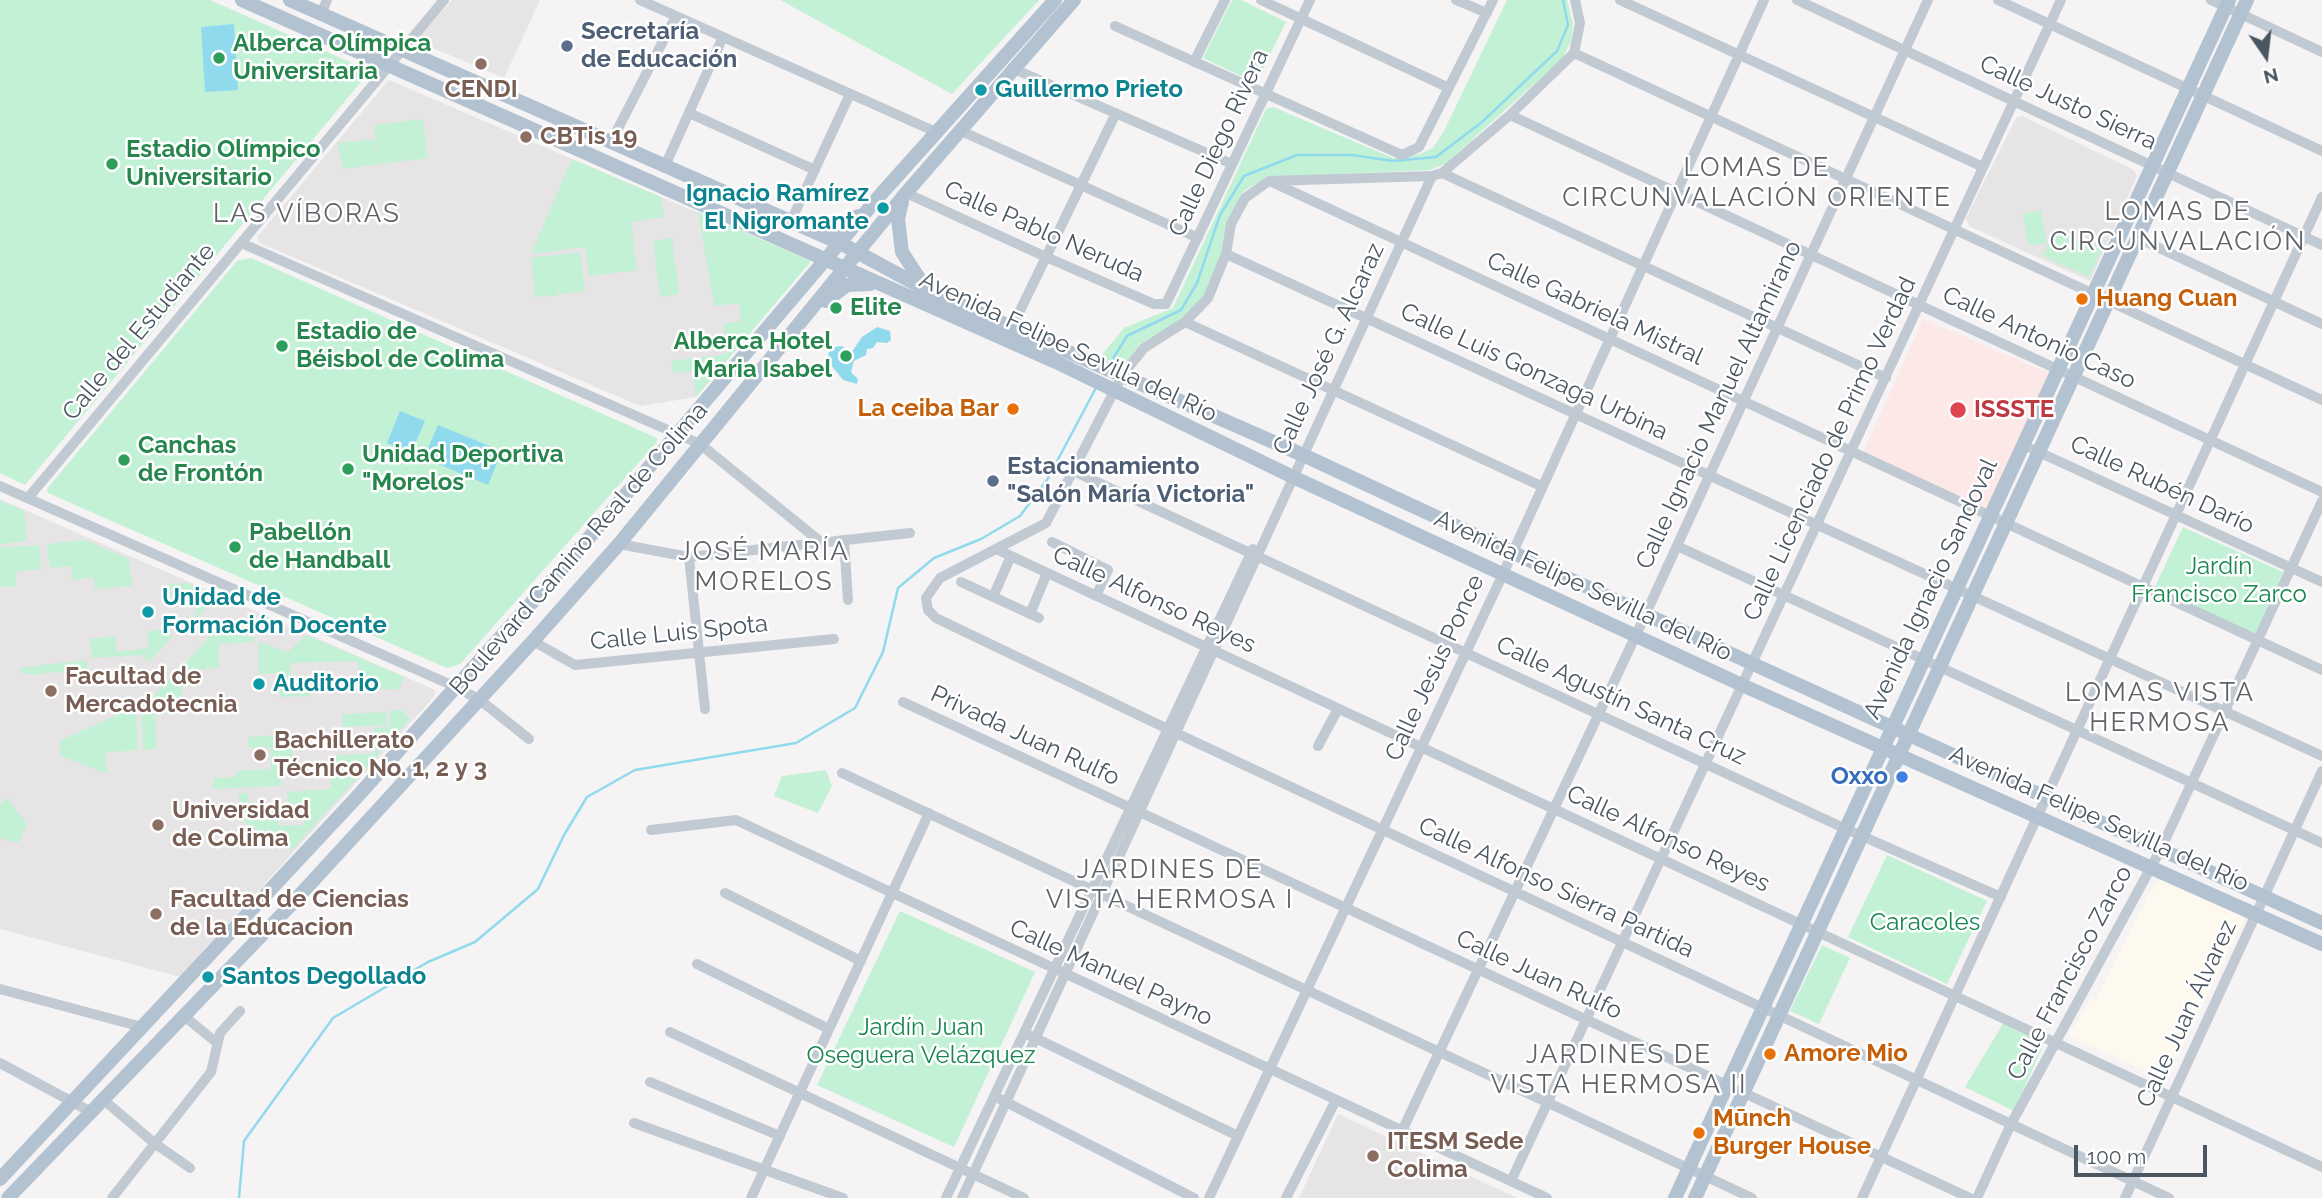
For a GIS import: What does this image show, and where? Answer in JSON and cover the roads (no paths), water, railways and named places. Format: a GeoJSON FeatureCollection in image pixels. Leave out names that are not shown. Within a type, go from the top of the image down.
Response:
{"type":"FeatureCollection","features":[{"type":"Feature","properties":{"kind":"main road","name":"Avenida Felipe Sevilla del Río"},"geometry":{"type":"LineString","coordinates":[[242,0],[1090,378],[1293,477],[1742,685],[1884,746],[2322,944]]}},
{"type":"Feature","properties":{"kind":"main road","name":"Avenida Felipe Sevilla del Río"},"geometry":{"type":"LineString","coordinates":[[290,0],[308,4],[320,14],[842,244],[927,290],[1013,325],[1303,455],[1753,664],[2322,923]]}},
{"type":"Feature","properties":{"kind":"main road","name":"Boulevard Camino Real de Colima"},"geometry":{"type":"LineString","coordinates":[[0,1179],[356,798],[570,560],[680,435],[880,196],[1055,0]]}},
{"type":"Feature","properties":{"kind":"main road","name":"Boulevard Camino Real de Colima"},"geometry":{"type":"LineString","coordinates":[[8,1198],[93,1113],[288,908],[533,641],[619,544],[904,194],[1074,0]]}},
{"type":"Feature","properties":{"kind":"main road","name":"Avenida Ignacio Sandoval"},"geometry":{"type":"LineString","coordinates":[[1675,1198],[2228,3]]}},
{"type":"Feature","properties":{"kind":"main road","name":"Avenida Ignacio Sandoval"},"geometry":{"type":"LineString","coordinates":[[1695,1198],[2244,7]]}},
{"type":"Feature","properties":{"kind":"main road"},"geometry":{"type":"LineString","coordinates":[[534,129],[543,112]]}},
{"type":"Feature","properties":{"kind":"main road"},"geometry":{"type":"LineString","coordinates":[[674,191],[681,173]]}},
{"type":"Feature","properties":{"kind":"main road"},"geometry":{"type":"LineString","coordinates":[[904,194],[898,219],[902,252],[908,265],[927,290]]}},
{"type":"Feature","properties":{"kind":"main road"},"geometry":{"type":"LineString","coordinates":[[809,230],[835,228],[850,223],[880,196]]}},
{"type":"Feature","properties":{"kind":"main road"},"geometry":{"type":"LineString","coordinates":[[796,327],[836,291],[860,282],[875,284]]}},
{"type":"Feature","properties":{"kind":"main road"},"geometry":{"type":"LineString","coordinates":[[570,560],[589,577]]}},
{"type":"Feature","properties":{"kind":"main road"},"geometry":{"type":"LineString","coordinates":[[356,798],[375,815]]}},
{"type":"Feature","properties":{"kind":"main road"},"geometry":{"type":"LineString","coordinates":[[269,889],[288,908]]}},
{"type":"Feature","properties":{"kind":"street"},"geometry":{"type":"LineString","coordinates":[[320,14],[327,0]]}},
{"type":"Feature","properties":{"kind":"street","name":"Calle del Estudiante"},"geometry":{"type":"LineString","coordinates":[[27,498],[444,0]]}},
{"type":"Feature","properties":{"kind":"street"},"geometry":{"type":"LineString","coordinates":[[640,0],[936,132]]}},
{"type":"Feature","properties":{"kind":"street"},"geometry":{"type":"LineString","coordinates":[[1194,62],[1225,0]]}},
{"type":"Feature","properties":{"kind":"street"},"geometry":{"type":"LineString","coordinates":[[1261,0],[1449,88]]}},
{"type":"Feature","properties":{"kind":"street","name":"Calle Diego Rivera"},"geometry":{"type":"LineString","coordinates":[[1166,304],[1310,0]]}},
{"type":"Feature","properties":{"kind":"street"},"geometry":{"type":"LineString","coordinates":[[1457,0],[1486,13]]}},
{"type":"Feature","properties":{"kind":"street"},"geometry":{"type":"LineString","coordinates":[[1115,26],[1402,155],[1419,147],[1493,0]]}},
{"type":"Feature","properties":{"kind":"street"},"geometry":{"type":"LineString","coordinates":[[1437,175],[1510,115],[1574,53],[1580,23],[1575,0]]}},
{"type":"Feature","properties":{"kind":"street"},"geometry":{"type":"LineString","coordinates":[[1620,0],[1983,167]]}},
{"type":"Feature","properties":{"kind":"street","name":"Calle Jesús Ponce"},"geometry":{"type":"LineString","coordinates":[[1209,1198],[1503,574],[1764,0]]}},
{"type":"Feature","properties":{"kind":"street","name":"Calle Justo Sierra"},"geometry":{"type":"LineString","coordinates":[[1797,0],[2322,245]]}},
{"type":"Feature","properties":{"kind":"street","name":"Calle Ignacio Manuel Altamirano"},"geometry":{"type":"LineString","coordinates":[[1402,1131],[1636,635],[1928,0]]}},
{"type":"Feature","properties":{"kind":"street"},"geometry":{"type":"LineString","coordinates":[[1998,0],[2322,151]]}},
{"type":"Feature","properties":{"kind":"street","name":"Calle Licenciado de Primo Verdad"},"geometry":{"type":"LineString","coordinates":[[1511,1181],[2061,0]]}},
{"type":"Feature","properties":{"kind":"street"},"geometry":{"type":"LineString","coordinates":[[2211,0],[2244,7],[2322,52]]}},
{"type":"Feature","properties":{"kind":"street"},"geometry":{"type":"LineString","coordinates":[[298,25],[308,4]]}},
{"type":"Feature","properties":{"kind":"street"},"geometry":{"type":"LineString","coordinates":[[611,142],[676,16]]}},
{"type":"Feature","properties":{"kind":"street"},"geometry":{"type":"LineString","coordinates":[[665,166],[723,37]]}},
{"type":"Feature","properties":{"kind":"street"},"geometry":{"type":"LineString","coordinates":[[1574,53],[2322,400]]}},
{"type":"Feature","properties":{"kind":"street"},"geometry":{"type":"LineString","coordinates":[[1012,68],[1232,164]]}},
{"type":"Feature","properties":{"kind":"street"},"geometry":{"type":"LineString","coordinates":[[791,221],[850,94]]}},
{"type":"Feature","properties":{"kind":"street"},"geometry":{"type":"LineString","coordinates":[[689,113],[815,170]]}},
{"type":"Feature","properties":{"kind":"street"},"geometry":{"type":"LineString","coordinates":[[1013,325],[1115,113]]}},
{"type":"Feature","properties":{"kind":"street","name":"Calle Antonio Caso"},"geometry":{"type":"LineString","coordinates":[[1510,115],[2322,492]]}},
{"type":"Feature","properties":{"kind":"street"},"geometry":{"type":"LineString","coordinates":[[958,131],[1198,237]]}},
{"type":"Feature","properties":{"kind":"street"},"geometry":{"type":"LineString","coordinates":[[996,550],[1046,523],[1119,372],[1144,348],[1185,322],[1208,298],[1226,254],[1231,224],[1245,198],[1269,181],[1437,175],[1886,378]]}},
{"type":"Feature","properties":{"kind":"street","name":"Calle José G. Alcaraz"},"geometry":{"type":"LineString","coordinates":[[1096,892],[1253,554],[1265,539],[1401,243],[1437,175]]}},
{"type":"Feature","properties":{"kind":"street","name":"Calle Gabriela Mistral"},"geometry":{"type":"LineString","coordinates":[[1269,181],[2322,670]]}},
{"type":"Feature","properties":{"kind":"street","name":"Calle Pablo Neruda"},"geometry":{"type":"LineString","coordinates":[[904,194],[1154,304],[1166,304]]}},
{"type":"Feature","properties":{"kind":"street"},"geometry":{"type":"LineString","coordinates":[[1862,1198],[2322,197]]}},
{"type":"Feature","properties":{"kind":"street"},"geometry":{"type":"LineString","coordinates":[[2138,238],[2322,324]]}},
{"type":"Feature","properties":{"kind":"street"},"geometry":{"type":"LineString","coordinates":[[241,243],[700,444],[822,543]]}},
{"type":"Feature","properties":{"kind":"street","name":"Calle Luis Gonzaga Urbina"},"geometry":{"type":"LineString","coordinates":[[1226,254],[2322,756]]}},
{"type":"Feature","properties":{"kind":"street"},"geometry":{"type":"LineString","coordinates":[[1185,322],[1541,486]]}},
{"type":"Feature","properties":{"kind":"street","name":"Calle Rubén Darío"},"geometry":{"type":"LineString","coordinates":[[2024,445],[2322,582]]}},
{"type":"Feature","properties":{"kind":"street","name":"Calle Agustín Santa Cruz"},"geometry":{"type":"LineString","coordinates":[[1072,470],[1846,829],[2001,897]]}},
{"type":"Feature","properties":{"kind":"street"},"geometry":{"type":"LineString","coordinates":[[0,486],[456,687],[480,700],[529,739]]}},
{"type":"Feature","properties":{"kind":"street","name":"Calle Francisco Zarco"},"geometry":{"type":"LineString","coordinates":[[1977,1198],[2011,1124],[2161,849],[2322,501]]}},
{"type":"Feature","properties":{"kind":"street"},"geometry":{"type":"LineString","coordinates":[[619,544],[689,557],[910,533]]}},
{"type":"Feature","properties":{"kind":"street"},"geometry":{"type":"LineString","coordinates":[[844,540],[848,600]]}},
{"type":"Feature","properties":{"kind":"street"},"geometry":{"type":"LineString","coordinates":[[1052,542],[1108,570],[1096,596]]}},
{"type":"Feature","properties":{"kind":"street"},"geometry":{"type":"LineString","coordinates":[[1677,546],[2322,843]]}},
{"type":"Feature","properties":{"kind":"street","name":"Calle Alfonso Reyes"},"geometry":{"type":"LineString","coordinates":[[996,550],[2322,1167]]}},
{"type":"Feature","properties":{"kind":"street","name":"Calle Alfonso Sierra Partida"},"geometry":{"type":"LineString","coordinates":[[996,550],[940,578],[926,598],[928,610],[936,618],[1171,730],[2169,1198]]}},
{"type":"Feature","properties":{"kind":"street"},"geometry":{"type":"LineString","coordinates":[[993,597],[1011,556]]}},
{"type":"Feature","properties":{"kind":"street"},"geometry":{"type":"LineString","coordinates":[[689,557],[705,709]]}},
{"type":"Feature","properties":{"kind":"street"},"geometry":{"type":"LineString","coordinates":[[961,582],[1034,616],[1047,573]]}},
{"type":"Feature","properties":{"kind":"street","name":"Calle Luis Spota"},"geometry":{"type":"LineString","coordinates":[[533,641],[575,665],[834,639]]}},
{"type":"Feature","properties":{"kind":"street","name":"Privada Juan Rulfo"},"geometry":{"type":"LineString","coordinates":[[903,702],[1134,810]]}},
{"type":"Feature","properties":{"kind":"street"},"geometry":{"type":"LineString","coordinates":[[1318,746],[1338,709]]}},
{"type":"Feature","properties":{"kind":"street","name":"Calle Juan Álvarez"},"geometry":{"type":"LineString","coordinates":[[2125,1198],[2322,771]]}},
{"type":"Feature","properties":{"kind":"street"},"geometry":{"type":"LineString","coordinates":[[842,773],[1752,1198]]}},
{"type":"Feature","properties":{"kind":"street","name":"Calle Juan Rulfo"},"geometry":{"type":"LineString","coordinates":[[1134,810],[1970,1198]]}},
{"type":"Feature","properties":{"kind":"street"},"geometry":{"type":"LineString","coordinates":[[751,1198],[929,813]]}},
{"type":"Feature","properties":{"kind":"street","name":"Calle Manuel Payno"},"geometry":{"type":"LineString","coordinates":[[651,830],[736,820],[1547,1198]]}},
{"type":"Feature","properties":{"kind":"street"},"geometry":{"type":"LineString","coordinates":[[946,1198],[1053,969],[1096,892]]}},
{"type":"Feature","properties":{"kind":"street"},"geometry":{"type":"LineString","coordinates":[[962,1198],[1065,974],[1096,892]]}},
{"type":"Feature","properties":{"kind":"street"},"geometry":{"type":"LineString","coordinates":[[725,893],[861,961]]}},
{"type":"Feature","properties":{"kind":"street"},"geometry":{"type":"LineString","coordinates":[[697,964],[829,1029]]}},
{"type":"Feature","properties":{"kind":"street"},"geometry":{"type":"LineString","coordinates":[[2,993],[142,1027]]}},
{"type":"Feature","properties":{"kind":"street"},"geometry":{"type":"LineString","coordinates":[[111,1198],[211,1072],[220,1033],[240,1011]]}},
{"type":"Feature","properties":{"kind":"street"},"geometry":{"type":"LineString","coordinates":[[184,1016],[216,1043]]}},
{"type":"Feature","properties":{"kind":"street"},"geometry":{"type":"LineString","coordinates":[[670,1032],[1024,1198]]}},
{"type":"Feature","properties":{"kind":"street"},"geometry":{"type":"LineString","coordinates":[[1024,1032],[1238,1136]]}},
{"type":"Feature","properties":{"kind":"street"},"geometry":{"type":"LineString","coordinates":[[0,1063],[93,1113]]}},
{"type":"Feature","properties":{"kind":"street"},"geometry":{"type":"LineString","coordinates":[[650,1082],[780,1136]]}},
{"type":"Feature","properties":{"kind":"street"},"geometry":{"type":"LineString","coordinates":[[994,1096],[1194,1198]]}},
{"type":"Feature","properties":{"kind":"street"},"geometry":{"type":"LineString","coordinates":[[1286,1198],[1336,1100]]}},
{"type":"Feature","properties":{"kind":"street"},"geometry":{"type":"LineString","coordinates":[[104,1101],[153,1142],[190,1168]]}},
{"type":"Feature","properties":{"kind":"street"},"geometry":{"type":"LineString","coordinates":[[634,1123],[843,1198]]}},
{"type":"Feature","properties":{"kind":"water","name":"Alberca Olímpica Universitaria"},"geometry":{"type":"Polygon","coordinates":[[[234,24],[238,90],[205,92],[201,27],[234,24]]]}},
{"type":"Feature","properties":{"kind":"water","name":"Alberca Hotel Maria Isabel"},"geometry":{"type":"Polygon","coordinates":[[[877,327],[890,331],[891,340],[887,343],[877,342],[873,348],[867,349],[866,355],[854,361],[851,372],[858,379],[857,384],[843,380],[828,361],[829,348],[842,346],[851,353],[862,337],[877,327]]]}},
{"type":"Feature","properties":{"kind":"water"},"geometry":{"type":"Polygon","coordinates":[[[400,411],[425,421],[411,453],[387,443],[400,411]]]}},
{"type":"Feature","properties":{"kind":"water"},"geometry":{"type":"Polygon","coordinates":[[[438,425],[502,451],[488,485],[424,458],[438,425]]]}},
{"type":"Feature","properties":{"kind":"waterway"},"geometry":{"type":"LineString","coordinates":[[1109,365],[1127,336],[1181,310],[1197,283],[1220,215],[1244,176],[1297,155],[1352,155],[1393,161],[1436,157],[1482,122],[1557,51],[1568,25],[1563,0]]}},
{"type":"Feature","properties":{"kind":"waterway"},"geometry":{"type":"LineString","coordinates":[[239,1198],[244,1141],[333,1018],[428,962],[475,942],[538,889],[564,835],[587,797],[635,770],[796,743],[855,708],[883,652],[898,588],[934,558],[981,539],[1020,516],[1047,480],[1097,386]]}},
{"type":"Feature","properties":{"kind":"place","name":"Secretaría de Educación"},"geometry":{"type":"Point","coordinates":[567,46]}},
{"type":"Feature","properties":{"kind":"place","name":"Alberca Olímpica Universitaria"},"geometry":{"type":"Point","coordinates":[219,58]}},
{"type":"Feature","properties":{"kind":"place","name":"CENDI"},"geometry":{"type":"Point","coordinates":[481,64]}},
{"type":"Feature","properties":{"kind":"place","name":"Guillermo Prieto"},"geometry":{"type":"Point","coordinates":[981,90]}},
{"type":"Feature","properties":{"kind":"place","name":"CBTis 19"},"geometry":{"type":"Point","coordinates":[526,137]}},
{"type":"Feature","properties":{"kind":"place","name":"Estadio Olímpico Universitario"},"geometry":{"type":"Point","coordinates":[112,164]}},
{"type":"Feature","properties":{"kind":"place","name":"Ignacio Ramírez El Nigromante"},"geometry":{"type":"Point","coordinates":[883,208]}},
{"type":"Feature","properties":{"kind":"place","name":"Huang Cuan"},"geometry":{"type":"Point","coordinates":[2082,299]}},
{"type":"Feature","properties":{"kind":"place","name":"Elite"},"geometry":{"type":"Point","coordinates":[836,308]}},
{"type":"Feature","properties":{"kind":"place","name":"Estadio de Béisbol de Colima"},"geometry":{"type":"Point","coordinates":[282,346]}},
{"type":"Feature","properties":{"kind":"place","name":"Alberca Hotel Maria Isabel"},"geometry":{"type":"Point","coordinates":[846,356]}},
{"type":"Feature","properties":{"kind":"place","name":"La ceiba Bar"},"geometry":{"type":"Point","coordinates":[1013,409]}},
{"type":"Feature","properties":{"kind":"place","name":"ISSSTE"},"geometry":{"type":"Point","coordinates":[1958,410]}},
{"type":"Feature","properties":{"kind":"place","name":"Canchas de Frontón"},"geometry":{"type":"Point","coordinates":[124,460]}},
{"type":"Feature","properties":{"kind":"place","name":"Unidad Deportiva \"Morelos\""},"geometry":{"type":"Point","coordinates":[348,469]}},
{"type":"Feature","properties":{"kind":"place","name":"Estacionamiento \"Salón María Victoria\""},"geometry":{"type":"Point","coordinates":[993,481]}},
{"type":"Feature","properties":{"kind":"place","name":"Pabellón de Handball"},"geometry":{"type":"Point","coordinates":[235,547]}},
{"type":"Feature","properties":{"kind":"place","name":"Unidad de Formación Docente"},"geometry":{"type":"Point","coordinates":[148,612]}},
{"type":"Feature","properties":{"kind":"place","name":"Auditorio"},"geometry":{"type":"Point","coordinates":[259,684]}},
{"type":"Feature","properties":{"kind":"place","name":"Facultad de Mercadotecnia"},"geometry":{"type":"Point","coordinates":[51,691]}},
{"type":"Feature","properties":{"kind":"place","name":"Bachillerato Técnico No. 1, 2 y 3"},"geometry":{"type":"Point","coordinates":[260,755]}},
{"type":"Feature","properties":{"kind":"place","name":"Oxxo"},"geometry":{"type":"Point","coordinates":[1902,777]}},
{"type":"Feature","properties":{"kind":"place","name":"Universidad de Colima"},"geometry":{"type":"Point","coordinates":[158,825]}},
{"type":"Feature","properties":{"kind":"place","name":"Facultad de Ciencias de la Educacion"},"geometry":{"type":"Point","coordinates":[156,914]}},
{"type":"Feature","properties":{"kind":"place","name":"Santos Degollado"},"geometry":{"type":"Point","coordinates":[208,977]}},
{"type":"Feature","properties":{"kind":"place","name":"Amore Mio"},"geometry":{"type":"Point","coordinates":[1770,1054]}},
{"type":"Feature","properties":{"kind":"place","name":"Mūnch Burger House"},"geometry":{"type":"Point","coordinates":[1699,1133]}},
{"type":"Feature","properties":{"kind":"place","name":"ITESM Sede Colima"},"geometry":{"type":"Point","coordinates":[1373,1156]}},
{"type":"Feature","properties":{"kind":"district","name":"LOMAS DE CIRCUNVALACIÓN ORIENTE"},"geometry":{"type":"Point","coordinates":[1757,183]}},
{"type":"Feature","properties":{"kind":"district","name":"LAS VÍBORAS"},"geometry":{"type":"Point","coordinates":[307,214]}},
{"type":"Feature","properties":{"kind":"district","name":"LOMAS DE CIRCUNVALACIÓN"},"geometry":{"type":"Point","coordinates":[2178,227]}},
{"type":"Feature","properties":{"kind":"district","name":"JOSÉ MARÍA MORELOS"},"geometry":{"type":"Point","coordinates":[764,567]}},
{"type":"Feature","properties":{"kind":"district","name":"LOMAS VISTA HERMOSA"},"geometry":{"type":"Point","coordinates":[2160,708]}},
{"type":"Feature","properties":{"kind":"district","name":"JARDINES DE VISTA HERMOSA I"},"geometry":{"type":"Point","coordinates":[1170,885]}},
{"type":"Feature","properties":{"kind":"district","name":"JARDINES DE VISTA HERMOSA II"},"geometry":{"type":"Point","coordinates":[1619,1070]}},
{"type":"Feature","properties":{"kind":"park label","name":"Jardín Francisco Zarco"},"geometry":{"type":"Point","coordinates":[2219,581]}},
{"type":"Feature","properties":{"kind":"park label","name":"Caracoles"},"geometry":{"type":"Point","coordinates":[1925,923]}},
{"type":"Feature","properties":{"kind":"park label","name":"Jardín Juan Oseguera Velázquez"},"geometry":{"type":"Point","coordinates":[921,1042]}}]}
